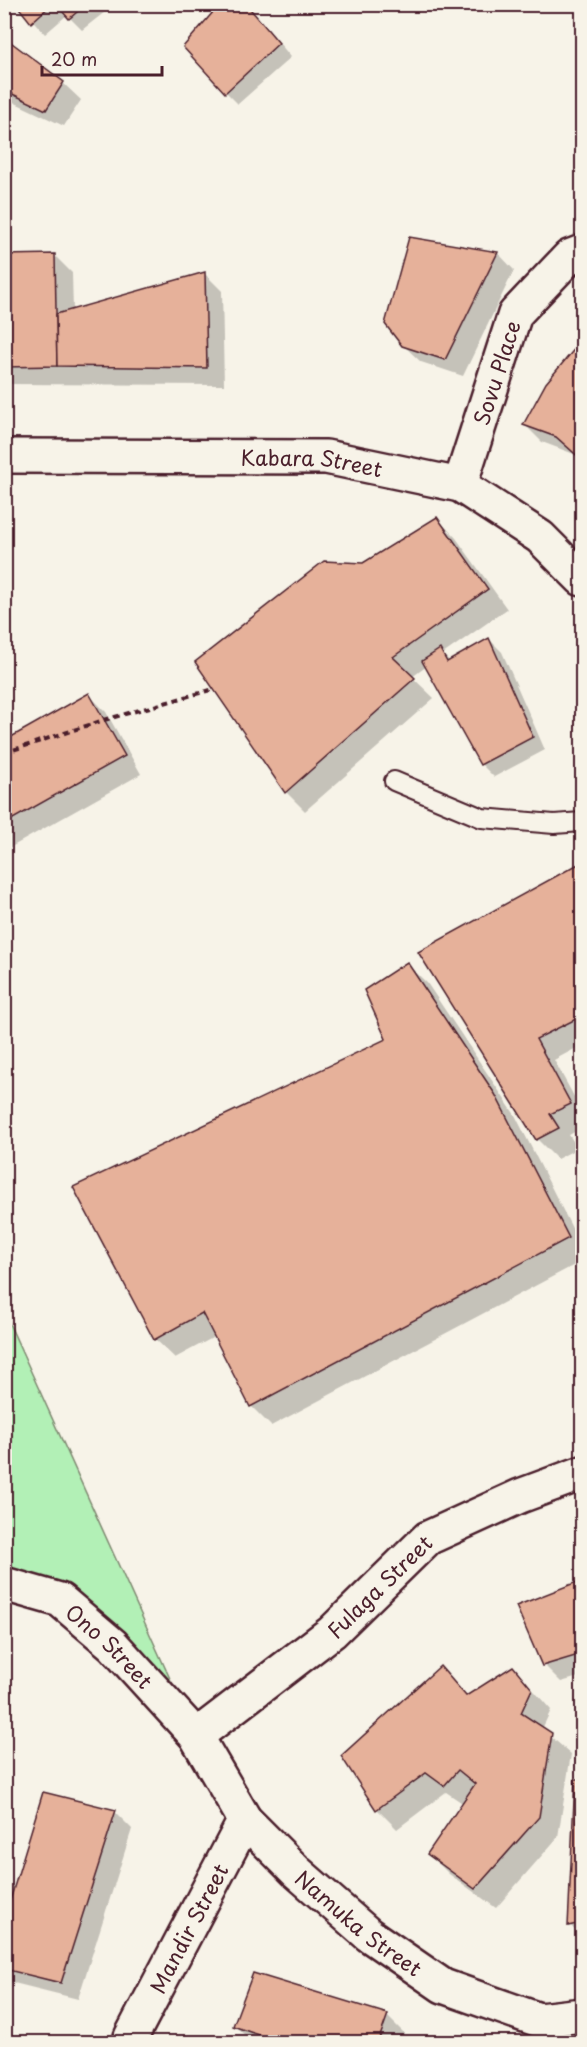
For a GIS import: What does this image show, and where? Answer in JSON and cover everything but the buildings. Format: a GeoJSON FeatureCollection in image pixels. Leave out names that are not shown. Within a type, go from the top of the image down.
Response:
{"type":"FeatureCollection","features":[{"type":"Feature","properties":{"kind":"street","name":"Sovu Place"},"geometry":{"type":"LineString","coordinates":[[460,485],[515,314],[569,257],[582,252]]}},
{"type":"Feature","properties":{"kind":"street","name":"Kabara Street"},"geometry":{"type":"LineString","coordinates":[[4,456],[326,457],[460,485],[540,537],[582,579]]}},
{"type":"Feature","properties":{"kind":"street","name":"Fulaga Street"},"geometry":{"type":"LineString","coordinates":[[196,1736],[332,1632],[428,1538],[520,1496],[582,1473]]}},
{"type":"Feature","properties":{"kind":"street","name":"Ono Street"},"geometry":{"type":"LineString","coordinates":[[4,1584],[60,1600],[113,1645],[196,1736]]}},
{"type":"Feature","properties":{"kind":"street","name":"Namuka Street"},"geometry":{"type":"LineString","coordinates":[[196,1736],[245,1820],[297,1872],[369,1935],[443,1986],[539,2020],[582,2015]]}},
{"type":"Feature","properties":{"kind":"street","name":"Mandir Street"},"geometry":{"type":"LineString","coordinates":[[131,2037],[245,1820]]}},
{"type":"Feature","properties":{"kind":"lane"},"geometry":{"type":"LineString","coordinates":[[394,781],[482,818],[554,824],[582,822]]}},
{"type":"Feature","properties":{"kind":"path"},"geometry":{"type":"LineString","coordinates":[[4,753],[104,720],[214,689]]}},
{"type":"Feature","properties":{"kind":"green space"},"geometry":{"type":"Polygon","coordinates":[[[4,1312],[196,1736],[70,1592],[5,1586],[4,1312]]]}}]}
